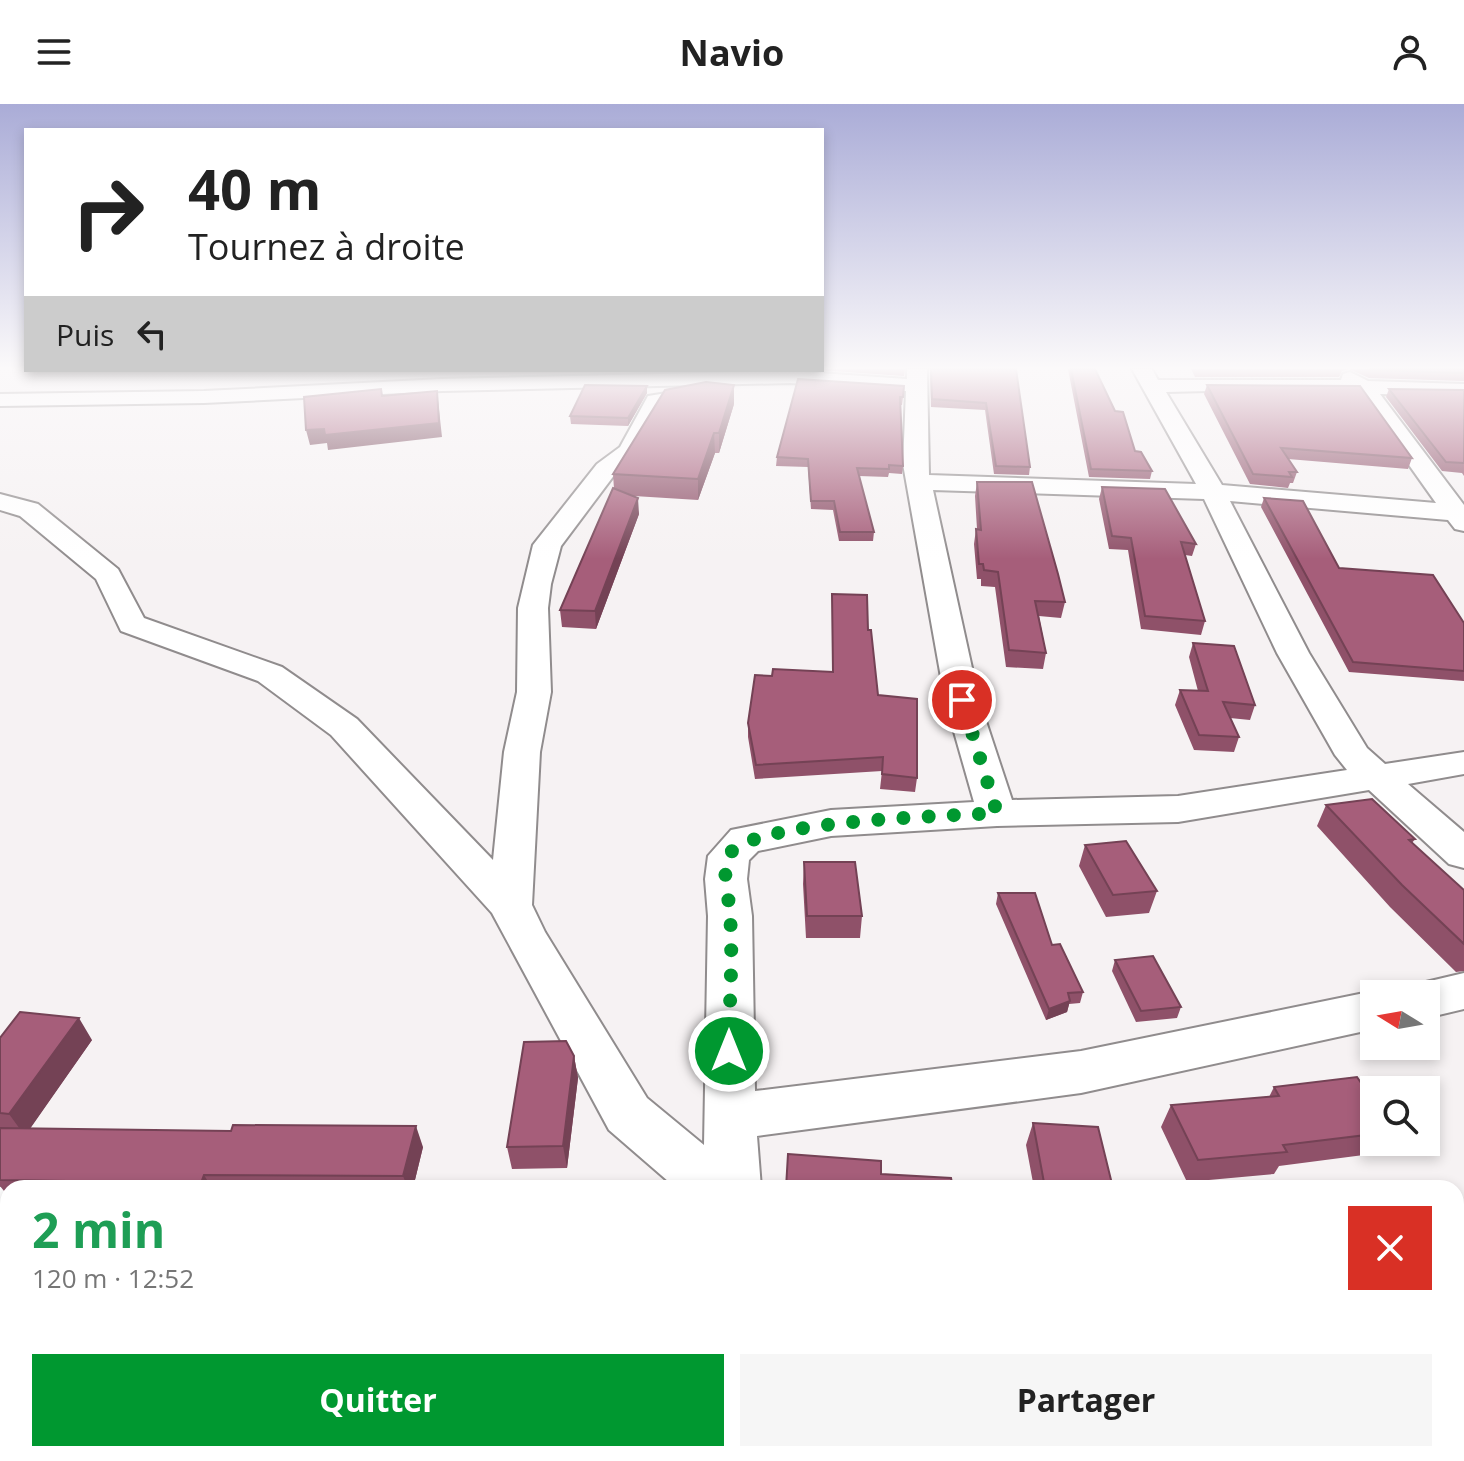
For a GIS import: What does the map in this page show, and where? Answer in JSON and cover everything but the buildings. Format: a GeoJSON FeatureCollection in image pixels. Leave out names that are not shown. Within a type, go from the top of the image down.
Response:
{"type":"FeatureCollection","features":[{"type":"Feature","properties":{"kind":"street"},"geometry":{"type":"LineString","coordinates":[[510,905],[522,752],[534,692],[533,608],[547,545],[598,479],[629,451],[639,432]]}},
{"type":"Feature","properties":{"kind":"street"},"geometry":{"type":"LineString","coordinates":[[915,432],[915,464],[962,700],[997,813]]}},
{"type":"Feature","properties":{"kind":"street"},"geometry":{"type":"LineString","coordinates":[[1179,432],[1213,492],[1293,653],[1353,755],[1464,854]]}},
{"type":"Feature","properties":{"kind":"street"},"geometry":{"type":"LineString","coordinates":[[1399,432],[1462,516]]}},
{"type":"Feature","properties":{"kind":"street"},"geometry":{"type":"LineString","coordinates":[[919,482],[1213,492],[1462,516]]}},
{"type":"Feature","properties":{"kind":"street"},"geometry":{"type":"LineString","coordinates":[[0,502],[29,510],[108,575],[132,624],[270,674],[344,727],[510,905],[525,937],[628,1114],[687,1165],[710,1180]]}},
{"type":"Feature","properties":{"kind":"street"},"geometry":{"type":"LineString","coordinates":[[733,1180],[729,1117],[730,916],[726,879],[729,856],[745,840],[831,823],[997,813],[1178,809],[1464,763]]}},
{"type":"Feature","properties":{"kind":"street"},"geometry":{"type":"LineString","coordinates":[[1440,996],[1464,991]]}},
{"type":"Feature","properties":{"kind":"street"},"geometry":{"type":"LineString","coordinates":[[729,1117],[1081,1072],[1360,1013]]}},
{"type":"Feature","properties":{"kind":"route"},"geometry":{"type":"LineString","coordinates":[[729,1051],[730,916],[726,879],[729,856],[745,840],[831,823],[997,813],[962,700]]}}]}
